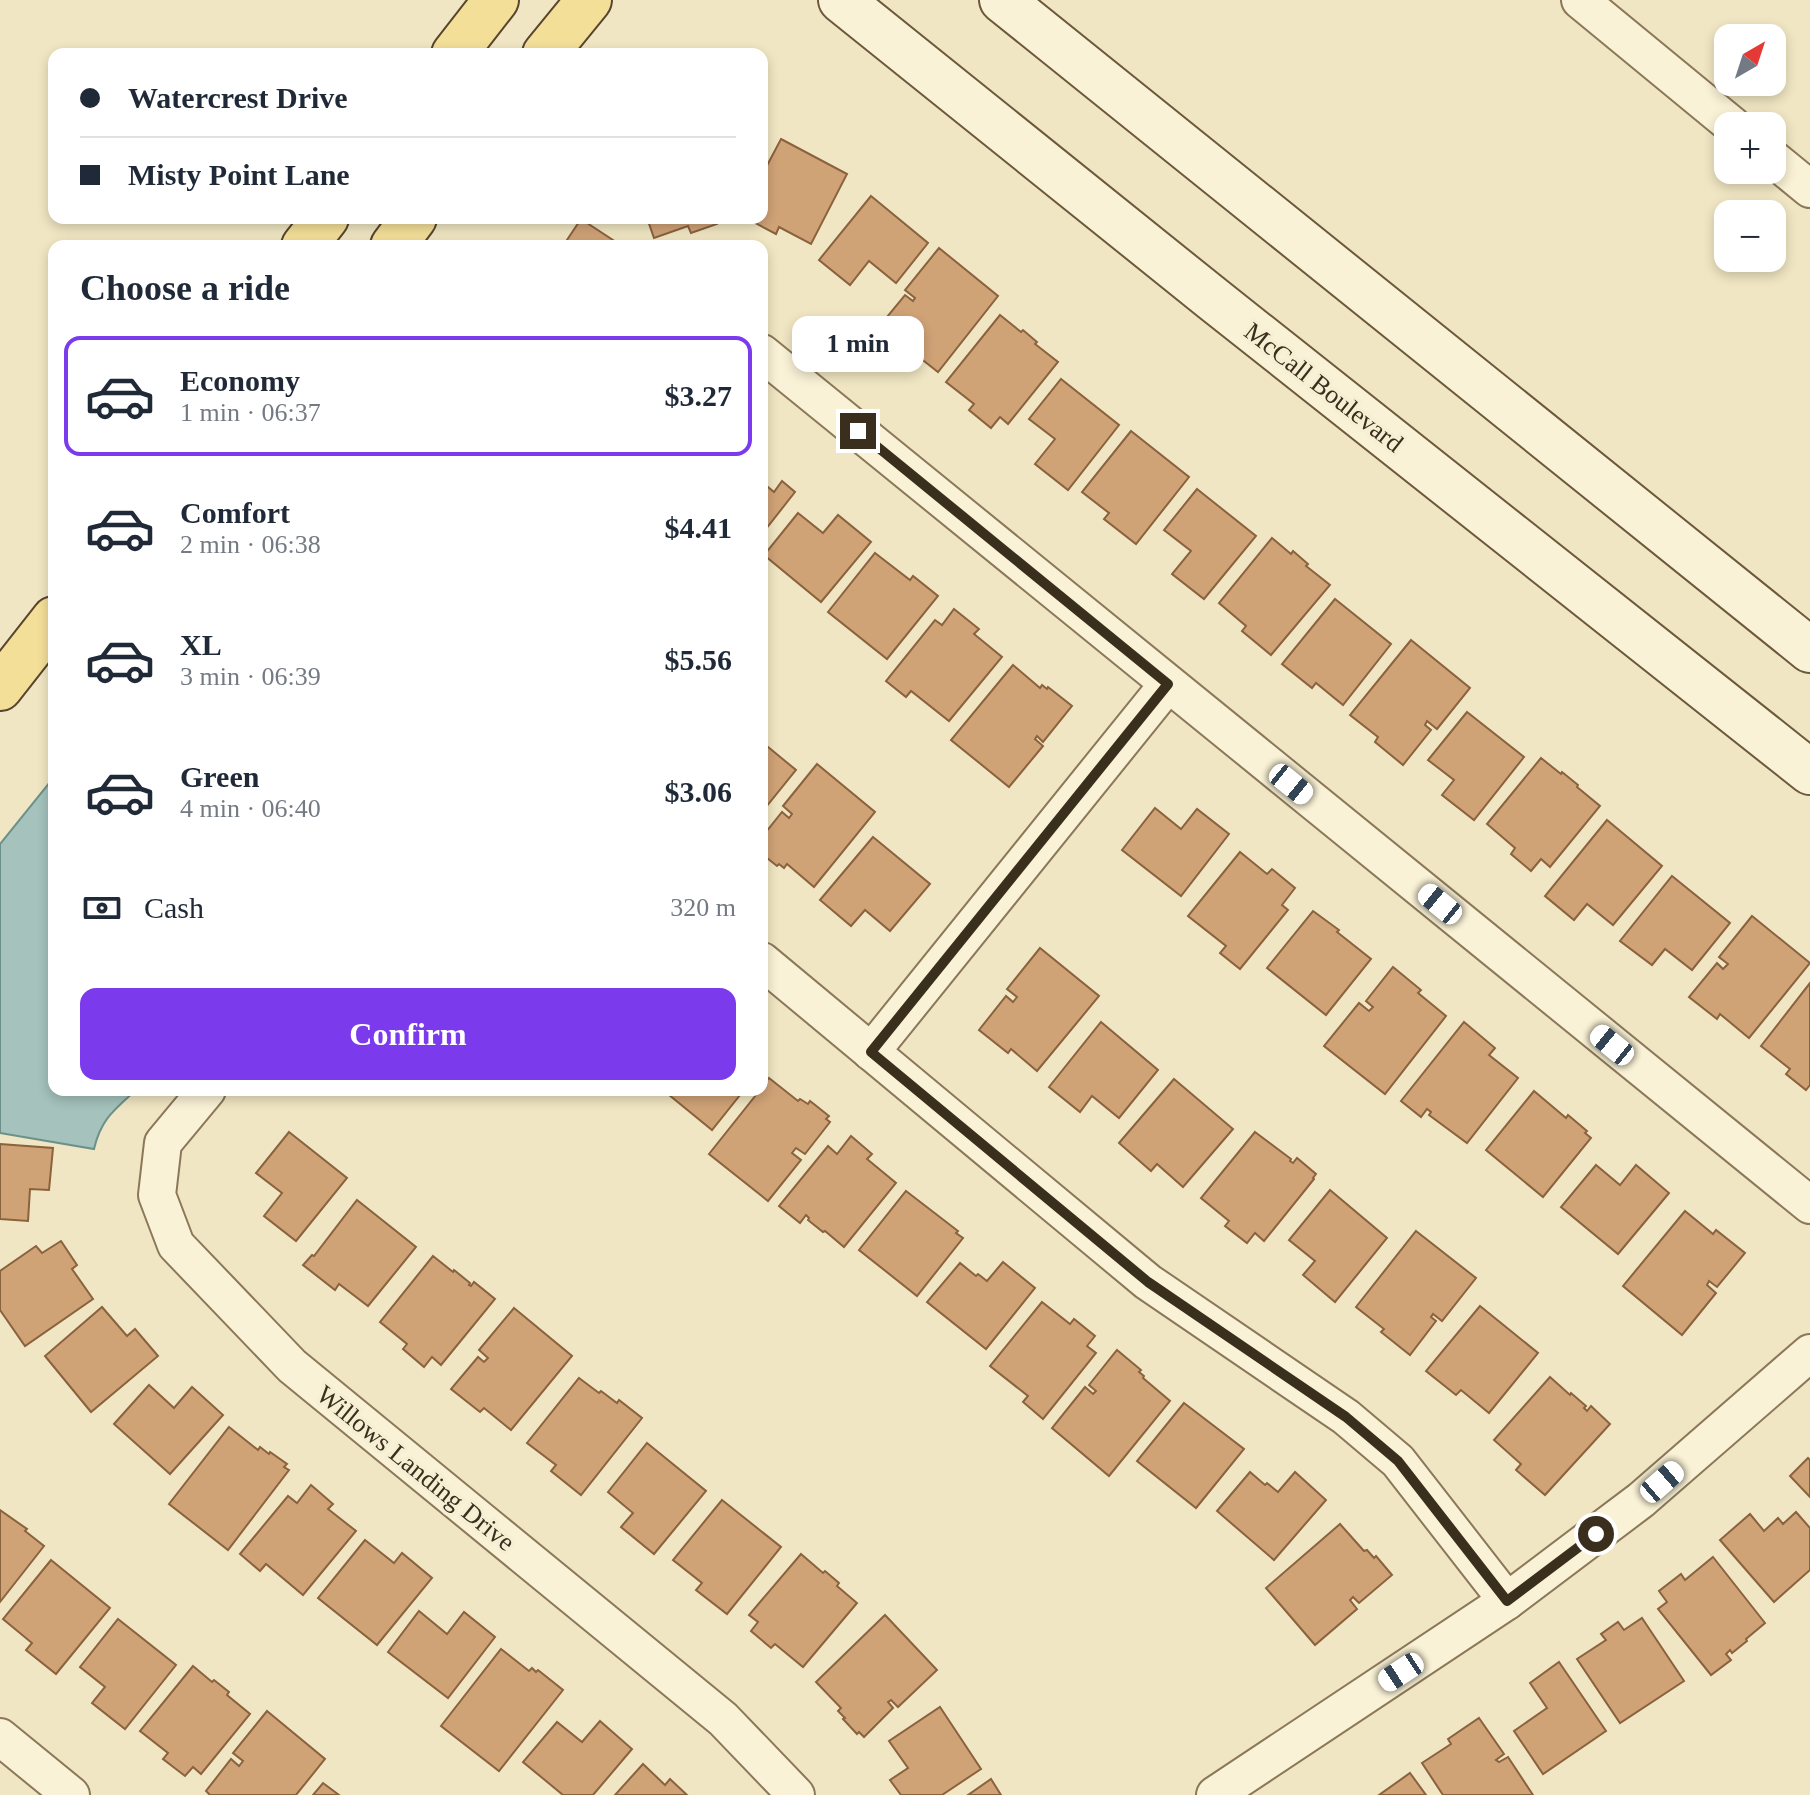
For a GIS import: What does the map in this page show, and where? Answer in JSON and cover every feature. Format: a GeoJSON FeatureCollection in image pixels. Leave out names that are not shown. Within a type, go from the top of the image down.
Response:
{"type":"FeatureCollection","features":[{"type":"Feature","properties":{"kind":"main road"},"geometry":{"type":"LineString","coordinates":[[459,48],[496,0]]}},
{"type":"Feature","properties":{"kind":"main road"},"geometry":{"type":"LineString","coordinates":[[550,48],[589,0]]}},
{"type":"Feature","properties":{"kind":"main road","name":"McCall Boulevard"},"geometry":{"type":"LineString","coordinates":[[841,0],[1810,772]]}},
{"type":"Feature","properties":{"kind":"main road"},"geometry":{"type":"LineString","coordinates":[[1002,0],[1810,650]]}},
{"type":"Feature","properties":{"kind":"main road"},"geometry":{"type":"LineString","coordinates":[[309,240],[321,224]]}},
{"type":"Feature","properties":{"kind":"main road"},"geometry":{"type":"LineString","coordinates":[[0,688],[48,627]]}},
{"type":"Feature","properties":{"kind":"street"},"geometry":{"type":"LineString","coordinates":[[1580,0],[1716,112]]}},
{"type":"Feature","properties":{"kind":"street"},"geometry":{"type":"LineString","coordinates":[[1786,169],[1810,189]]}},
{"type":"Feature","properties":{"kind":"street"},"geometry":{"type":"LineString","coordinates":[[768,358],[1810,1205]]}},
{"type":"Feature","properties":{"kind":"street"},"geometry":{"type":"LineString","coordinates":[[871,1052],[1168,684]]}},
{"type":"Feature","properties":{"kind":"street"},"geometry":{"type":"LineString","coordinates":[[768,966],[1148,1282],[1346,1417],[1398,1461],[1507,1601]]}},
{"type":"Feature","properties":{"kind":"street","name":"Willows Landing Drive"},"geometry":{"type":"LineString","coordinates":[[202,1096],[163,1143],[157,1195],[176,1245],[292,1366],[723,1719],[796,1795]]}},
{"type":"Feature","properties":{"kind":"street"},"geometry":{"type":"LineString","coordinates":[[1236,1789],[1507,1601],[1641,1500],[1810,1353]]}},
{"type":"Feature","properties":{"kind":"street"},"geometry":{"type":"LineString","coordinates":[[4,1748],[71,1795]]}},
{"type":"Feature","properties":{"kind":"water"},"geometry":{"type":"Polygon","coordinates":[[[48,784],[48,1096],[130,1096],[105,1122],[94,1149],[0,1133],[0,844],[48,784]]]}},
{"type":"Feature","properties":{"kind":"building"},"geometry":{"type":"Polygon","coordinates":[[[781,139],[847,174],[811,244],[779,227],[776,234],[757,224],[768,224],[768,164],[781,139]]]}},
{"type":"Feature","properties":{"kind":"building"},"geometry":{"type":"Polygon","coordinates":[[[871,196],[928,243],[896,283],[869,261],[850,285],[819,260],[871,196]]]}},
{"type":"Feature","properties":{"kind":"building"},"geometry":{"type":"Polygon","coordinates":[[[578,224],[589,224],[613,240],[567,240],[578,224]]]}},
{"type":"Feature","properties":{"kind":"building"},"geometry":{"type":"Polygon","coordinates":[[[649,224],[717,224],[691,233],[688,226],[654,238],[649,224]]]}},
{"type":"Feature","properties":{"kind":"building"},"geometry":{"type":"Polygon","coordinates":[[[939,248],[998,296],[938,372],[877,329],[905,295],[913,301],[915,298],[905,290],[939,248]]]}},
{"type":"Feature","properties":{"kind":"building"},"geometry":{"type":"Polygon","coordinates":[[[1000,315],[1021,332],[1023,330],[1058,362],[1008,424],[1000,417],[991,428],[969,410],[974,404],[946,382],[1000,315]]]}},
{"type":"Feature","properties":{"kind":"building"},"geometry":{"type":"Polygon","coordinates":[[[1061,379],[1119,425],[1068,490],[1035,464],[1055,439],[1029,419],[1061,379]]]}},
{"type":"Feature","properties":{"kind":"building"},"geometry":{"type":"Polygon","coordinates":[[[1131,431],[1189,477],[1136,544],[1104,519],[1109,513],[1082,492],[1131,431]]]}},
{"type":"Feature","properties":{"kind":"building"},"geometry":{"type":"Polygon","coordinates":[[[782,481],[795,492],[768,526],[768,487],[774,492],[782,481]]]}},
{"type":"Feature","properties":{"kind":"building"},"geometry":{"type":"Polygon","coordinates":[[[1197,489],[1256,536],[1204,599],[1172,574],[1191,551],[1164,530],[1197,489]]]}},
{"type":"Feature","properties":{"kind":"building"},"geometry":{"type":"Polygon","coordinates":[[[798,513],[823,533],[838,515],[871,542],[821,602],[768,558],[768,550],[798,513]]]}},
{"type":"Feature","properties":{"kind":"building"},"geometry":{"type":"Polygon","coordinates":[[[1272,538],[1291,554],[1293,551],[1330,585],[1271,655],[1242,631],[1246,626],[1219,603],[1272,538]]]}},
{"type":"Feature","properties":{"kind":"building"},"geometry":{"type":"Polygon","coordinates":[[[875,553],[910,580],[913,576],[938,596],[887,659],[828,612],[875,553]]]}},
{"type":"Feature","properties":{"kind":"building"},"geometry":{"type":"Polygon","coordinates":[[[1335,599],[1391,644],[1343,705],[1316,683],[1312,688],[1282,664],[1335,599]]]}},
{"type":"Feature","properties":{"kind":"building"},"geometry":{"type":"Polygon","coordinates":[[[954,609],[979,629],[974,634],[1002,657],[949,721],[911,691],[906,697],[886,681],[935,620],[942,625],[954,609]]]}},
{"type":"Feature","properties":{"kind":"building"},"geometry":{"type":"Polygon","coordinates":[[[1411,640],[1470,688],[1437,729],[1427,721],[1425,725],[1431,730],[1403,765],[1375,742],[1378,737],[1350,715],[1411,640]]]}},
{"type":"Feature","properties":{"kind":"building"},"geometry":{"type":"Polygon","coordinates":[[[1013,665],[1040,688],[1042,685],[1048,687],[1072,706],[1043,742],[1037,736],[1035,739],[1043,746],[1009,787],[951,740],[1013,665]]]}},
{"type":"Feature","properties":{"kind":"building"},"geometry":{"type":"Polygon","coordinates":[[[1467,712],[1524,757],[1474,820],[1442,795],[1454,780],[1428,760],[1467,712]]]}},
{"type":"Feature","properties":{"kind":"building"},"geometry":{"type":"Polygon","coordinates":[[[768,747],[796,770],[768,805],[768,747]]]}},
{"type":"Feature","properties":{"kind":"building"},"geometry":{"type":"Polygon","coordinates":[[[1541,758],[1578,785],[1600,806],[1550,867],[1541,859],[1531,871],[1511,854],[1515,848],[1487,824],[1541,758]]]}},
{"type":"Feature","properties":{"kind":"building"},"geometry":{"type":"Polygon","coordinates":[[[817,764],[875,812],[814,887],[787,864],[784,868],[768,859],[768,830],[782,812],[789,818],[792,814],[783,806],[817,764]]]}},
{"type":"Feature","properties":{"kind":"building"},"geometry":{"type":"Polygon","coordinates":[[[1155,808],[1181,829],[1197,809],[1229,834],[1181,896],[1122,850],[1155,808]]]}},
{"type":"Feature","properties":{"kind":"building"},"geometry":{"type":"Polygon","coordinates":[[[1607,820],[1662,866],[1613,925],[1587,904],[1574,920],[1545,896],[1607,820]]]}},
{"type":"Feature","properties":{"kind":"building"},"geometry":{"type":"Polygon","coordinates":[[[873,837],[930,884],[890,931],[865,910],[851,926],[820,900],[873,837]]]}},
{"type":"Feature","properties":{"kind":"building"},"geometry":{"type":"Polygon","coordinates":[[[1240,852],[1267,874],[1272,869],[1295,888],[1282,905],[1288,910],[1240,969],[1220,953],[1226,946],[1188,916],[1240,852]]]}},
{"type":"Feature","properties":{"kind":"building"},"geometry":{"type":"Polygon","coordinates":[[[1672,876],[1730,923],[1692,970],[1665,949],[1652,965],[1620,941],[1672,876]]]}},
{"type":"Feature","properties":{"kind":"building"},"geometry":{"type":"Polygon","coordinates":[[[1313,911],[1371,959],[1326,1015],[1267,968],[1313,911]]]}},
{"type":"Feature","properties":{"kind":"building"},"geometry":{"type":"Polygon","coordinates":[[[1752,916],[1810,963],[1749,1038],[1720,1014],[1717,1019],[1689,997],[1717,963],[1723,969],[1728,964],[1719,957],[1752,916]]]}},
{"type":"Feature","properties":{"kind":"building"},"geometry":{"type":"Polygon","coordinates":[[[1040,948],[1099,996],[1037,1071],[1011,1049],[1008,1053],[979,1030],[1006,996],[1013,1002],[1017,997],[1007,989],[1040,948]]]}},
{"type":"Feature","properties":{"kind":"building"},"geometry":{"type":"Polygon","coordinates":[[[1393,967],[1446,1016],[1385,1094],[1324,1046],[1359,1003],[1369,1011],[1373,1007],[1366,1001],[1393,967]]]}},
{"type":"Feature","properties":{"kind":"building"},"geometry":{"type":"Polygon","coordinates":[[[1810,983],[1810,1085],[1806,1090],[1786,1074],[1790,1069],[1761,1046],[1810,983]]]}},
{"type":"Feature","properties":{"kind":"building"},"geometry":{"type":"Polygon","coordinates":[[[1101,1022],[1158,1070],[1119,1118],[1092,1096],[1080,1112],[1049,1087],[1101,1022]]]}},
{"type":"Feature","properties":{"kind":"building"},"geometry":{"type":"Polygon","coordinates":[[[1464,1022],[1495,1048],[1489,1055],[1518,1078],[1467,1143],[1429,1115],[1431,1112],[1427,1109],[1421,1117],[1401,1101],[1464,1022]]]}},
{"type":"Feature","properties":{"kind":"building"},"geometry":{"type":"Polygon","coordinates":[[[768,1079],[798,1101],[800,1099],[808,1104],[810,1101],[829,1116],[826,1119],[830,1122],[805,1154],[796,1148],[792,1153],[801,1160],[768,1201],[709,1154],[755,1096],[768,1096],[768,1079]]]}},
{"type":"Feature","properties":{"kind":"building"},"geometry":{"type":"Polygon","coordinates":[[[1174,1079],[1233,1129],[1183,1187],[1157,1164],[1151,1171],[1119,1143],[1174,1079]]]}},
{"type":"Feature","properties":{"kind":"building"},"geometry":{"type":"Polygon","coordinates":[[[1534,1091],[1566,1118],[1568,1115],[1591,1138],[1543,1197],[1486,1150],[1534,1091]]]}},
{"type":"Feature","properties":{"kind":"building"},"geometry":{"type":"Polygon","coordinates":[[[670,1096],[739,1096],[712,1130],[670,1096]]]}},
{"type":"Feature","properties":{"kind":"building"},"geometry":{"type":"Polygon","coordinates":[[[289,1132],[347,1178],[296,1241],[264,1216],[282,1193],[256,1173],[289,1132]]]}},
{"type":"Feature","properties":{"kind":"building"},"geometry":{"type":"Polygon","coordinates":[[[1255,1132],[1290,1161],[1293,1163],[1297,1158],[1316,1174],[1264,1241],[1255,1233],[1247,1243],[1225,1226],[1229,1221],[1201,1198],[1255,1132]]]}},
{"type":"Feature","properties":{"kind":"building"},"geometry":{"type":"Polygon","coordinates":[[[851,1136],[872,1154],[867,1159],[896,1183],[844,1247],[808,1220],[806,1215],[800,1223],[779,1206],[828,1146],[837,1154],[851,1136]]]}},
{"type":"Feature","properties":{"kind":"building"},"geometry":{"type":"Polygon","coordinates":[[[0,1144],[53,1148],[49,1190],[30,1189],[28,1221],[0,1219],[0,1144]]]}},
{"type":"Feature","properties":{"kind":"building"},"geometry":{"type":"Polygon","coordinates":[[[1596,1165],[1620,1185],[1636,1165],[1669,1193],[1618,1254],[1561,1207],[1596,1165]]]}},
{"type":"Feature","properties":{"kind":"building"},"geometry":{"type":"Polygon","coordinates":[[[1330,1190],[1387,1238],[1335,1302],[1303,1275],[1315,1261],[1289,1240],[1330,1190]]]}},
{"type":"Feature","properties":{"kind":"building"},"geometry":{"type":"Polygon","coordinates":[[[906,1191],[963,1238],[917,1296],[859,1250],[906,1191]]]}},
{"type":"Feature","properties":{"kind":"building"},"geometry":{"type":"Polygon","coordinates":[[[357,1200],[416,1247],[368,1306],[339,1284],[335,1290],[303,1265],[314,1256],[357,1200]]]}},
{"type":"Feature","properties":{"kind":"building"},"geometry":{"type":"Polygon","coordinates":[[[1685,1211],[1713,1234],[1716,1230],[1745,1253],[1717,1287],[1709,1281],[1707,1285],[1716,1293],[1682,1335],[1623,1286],[1685,1211]]]}},
{"type":"Feature","properties":{"kind":"building"},"geometry":{"type":"Polygon","coordinates":[[[1416,1231],[1476,1278],[1442,1321],[1433,1314],[1431,1317],[1436,1321],[1410,1355],[1356,1307],[1416,1231]]]}},
{"type":"Feature","properties":{"kind":"building"},"geometry":{"type":"Polygon","coordinates":[[[61,1241],[77,1265],[72,1269],[93,1299],[25,1346],[0,1310],[0,1271],[36,1246],[42,1253],[61,1241]]]}},
{"type":"Feature","properties":{"kind":"building"},"geometry":{"type":"Polygon","coordinates":[[[433,1256],[469,1285],[474,1282],[495,1299],[441,1365],[432,1357],[424,1367],[403,1349],[407,1344],[380,1322],[433,1256]]]}},
{"type":"Feature","properties":{"kind":"building"},"geometry":{"type":"Polygon","coordinates":[[[1003,1262],[1035,1288],[986,1349],[927,1302],[960,1263],[987,1281],[1003,1262]]]}},
{"type":"Feature","properties":{"kind":"building"},"geometry":{"type":"Polygon","coordinates":[[[1042,1302],[1070,1324],[1074,1319],[1095,1336],[1087,1346],[1096,1353],[1043,1419],[1023,1402],[1028,1396],[990,1366],[1042,1302]]]}},
{"type":"Feature","properties":{"kind":"building"},"geometry":{"type":"Polygon","coordinates":[[[1480,1306],[1538,1353],[1489,1413],[1461,1390],[1456,1395],[1426,1371],[1480,1306]]]}},
{"type":"Feature","properties":{"kind":"building"},"geometry":{"type":"Polygon","coordinates":[[[102,1307],[127,1336],[135,1329],[158,1356],[91,1412],[45,1356],[102,1307]]]}},
{"type":"Feature","properties":{"kind":"building"},"geometry":{"type":"Polygon","coordinates":[[[514,1308],[572,1356],[511,1430],[484,1408],[480,1412],[451,1389],[478,1357],[484,1362],[488,1358],[479,1350],[514,1308]]]}},
{"type":"Feature","properties":{"kind":"building"},"geometry":{"type":"Polygon","coordinates":[[[1117,1350],[1170,1401],[1109,1476],[1052,1428],[1085,1387],[1093,1394],[1096,1391],[1089,1385],[1117,1350]]]}},
{"type":"Feature","properties":{"kind":"building"},"geometry":{"type":"Polygon","coordinates":[[[1550,1377],[1586,1406],[1587,1411],[1591,1406],[1610,1424],[1545,1495],[1516,1470],[1521,1464],[1494,1440],[1550,1377]]]}},
{"type":"Feature","properties":{"kind":"building"},"geometry":{"type":"Polygon","coordinates":[[[579,1378],[617,1403],[619,1400],[642,1418],[581,1495],[551,1471],[556,1465],[527,1443],[579,1378]]]}},
{"type":"Feature","properties":{"kind":"building"},"geometry":{"type":"Polygon","coordinates":[[[149,1385],[174,1408],[192,1387],[223,1415],[170,1474],[114,1424],[149,1385]]]}},
{"type":"Feature","properties":{"kind":"building"},"geometry":{"type":"Polygon","coordinates":[[[1184,1403],[1244,1449],[1196,1508],[1137,1461],[1184,1403]]]}},
{"type":"Feature","properties":{"kind":"building"},"geometry":{"type":"Polygon","coordinates":[[[229,1427],[258,1450],[260,1447],[287,1464],[284,1467],[289,1470],[228,1550],[169,1504],[229,1427]]]}},
{"type":"Feature","properties":{"kind":"building"},"geometry":{"type":"Polygon","coordinates":[[[647,1443],[706,1491],[654,1554],[621,1527],[633,1513],[608,1492],[647,1443]]]}},
{"type":"Feature","properties":{"kind":"building"},"geometry":{"type":"Polygon","coordinates":[[[1808,1458],[1810,1460],[1810,1497],[1790,1476],[1808,1458]]]}},
{"type":"Feature","properties":{"kind":"building"},"geometry":{"type":"Polygon","coordinates":[[[1250,1472],[1278,1492],[1295,1472],[1326,1500],[1274,1560],[1217,1511],[1250,1472]]]}},
{"type":"Feature","properties":{"kind":"building"},"geometry":{"type":"Polygon","coordinates":[[[311,1485],[333,1504],[328,1509],[356,1531],[303,1595],[266,1564],[260,1571],[240,1554],[288,1496],[297,1503],[311,1485]]]}},
{"type":"Feature","properties":{"kind":"building"},"geometry":{"type":"Polygon","coordinates":[[[722,1500],[781,1547],[727,1614],[696,1590],[702,1583],[673,1560],[722,1500]]]}},
{"type":"Feature","properties":{"kind":"building"},"geometry":{"type":"Polygon","coordinates":[[[0,1510],[44,1546],[0,1602],[0,1510]]]}},
{"type":"Feature","properties":{"kind":"building"},"geometry":{"type":"Polygon","coordinates":[[[1796,1512],[1810,1528],[1810,1570],[1774,1602],[1720,1540],[1750,1514],[1764,1531],[1778,1518],[1783,1524],[1796,1512]]]}},
{"type":"Feature","properties":{"kind":"building"},"geometry":{"type":"Polygon","coordinates":[[[1340,1524],[1364,1551],[1367,1550],[1374,1558],[1376,1556],[1392,1575],[1359,1603],[1353,1597],[1350,1600],[1357,1609],[1315,1645],[1266,1588],[1340,1524]]]}},
{"type":"Feature","properties":{"kind":"building"},"geometry":{"type":"Polygon","coordinates":[[[365,1540],[394,1563],[402,1553],[432,1578],[377,1645],[318,1598],[365,1540]]]}},
{"type":"Feature","properties":{"kind":"building"},"geometry":{"type":"Polygon","coordinates":[[[801,1554],[839,1583],[837,1586],[857,1603],[803,1667],[775,1644],[771,1648],[751,1631],[758,1622],[749,1615],[801,1554]]]}},
{"type":"Feature","properties":{"kind":"building"},"geometry":{"type":"Polygon","coordinates":[[[1713,1557],[1765,1623],[1732,1653],[1730,1650],[1726,1654],[1731,1660],[1711,1675],[1658,1609],[1667,1602],[1659,1591],[1681,1574],[1685,1580],[1713,1557]]]}},
{"type":"Feature","properties":{"kind":"building"},"geometry":{"type":"Polygon","coordinates":[[[51,1560],[110,1608],[56,1674],[26,1650],[32,1643],[3,1619],[51,1560]]]}},
{"type":"Feature","properties":{"kind":"building"},"geometry":{"type":"Polygon","coordinates":[[[419,1611],[447,1634],[464,1612],[495,1637],[448,1698],[388,1652],[419,1611]]]}},
{"type":"Feature","properties":{"kind":"building"},"geometry":{"type":"Polygon","coordinates":[[[885,1615],[937,1670],[898,1707],[891,1700],[888,1702],[893,1708],[864,1737],[843,1719],[838,1711],[841,1708],[816,1682],[885,1615]]]}},
{"type":"Feature","properties":{"kind":"building"},"geometry":{"type":"Polygon","coordinates":[[[1642,1618],[1684,1681],[1620,1723],[1577,1659],[1606,1640],[1601,1634],[1618,1622],[1624,1630],[1642,1618]]]}},
{"type":"Feature","properties":{"kind":"building"},"geometry":{"type":"Polygon","coordinates":[[[118,1619],[176,1665],[125,1729],[92,1703],[105,1687],[80,1667],[118,1619]]]}},
{"type":"Feature","properties":{"kind":"building"},"geometry":{"type":"Polygon","coordinates":[[[501,1649],[529,1671],[532,1668],[536,1672],[538,1670],[563,1690],[499,1771],[441,1726],[501,1649]]]}},
{"type":"Feature","properties":{"kind":"building"},"geometry":{"type":"Polygon","coordinates":[[[1559,1662],[1606,1731],[1543,1774],[1514,1731],[1547,1708],[1530,1683],[1559,1662]]]}},
{"type":"Feature","properties":{"kind":"building"},"geometry":{"type":"Polygon","coordinates":[[[193,1666],[229,1692],[227,1695],[250,1714],[201,1774],[193,1767],[185,1776],[163,1759],[168,1753],[140,1731],[193,1666]]]}},
{"type":"Feature","properties":{"kind":"building"},"geometry":{"type":"Polygon","coordinates":[[[940,1707],[981,1769],[942,1795],[901,1795],[890,1780],[908,1768],[889,1741],[940,1707]]]}},
{"type":"Feature","properties":{"kind":"building"},"geometry":{"type":"Polygon","coordinates":[[[267,1711],[325,1759],[296,1795],[210,1795],[206,1791],[231,1759],[239,1766],[243,1761],[233,1753],[267,1711]]]}},
{"type":"Feature","properties":{"kind":"building"},"geometry":{"type":"Polygon","coordinates":[[[1479,1718],[1504,1754],[1496,1760],[1499,1762],[1508,1757],[1533,1795],[1443,1795],[1422,1763],[1451,1744],[1448,1739],[1479,1718]]]}},
{"type":"Feature","properties":{"kind":"building"},"geometry":{"type":"Polygon","coordinates":[[[600,1721],[632,1749],[593,1795],[563,1795],[523,1762],[557,1722],[582,1742],[600,1721]]]}},
{"type":"Feature","properties":{"kind":"building"},"geometry":{"type":"Polygon","coordinates":[[[643,1764],[665,1785],[670,1779],[687,1795],[615,1795],[643,1764]]]}},
{"type":"Feature","properties":{"kind":"building"},"geometry":{"type":"Polygon","coordinates":[[[1410,1773],[1426,1795],[1379,1795],[1410,1773]]]}},
{"type":"Feature","properties":{"kind":"building"},"geometry":{"type":"Polygon","coordinates":[[[991,1779],[1001,1795],[968,1795],[991,1779]]]}},
{"type":"Feature","properties":{"kind":"building"},"geometry":{"type":"Polygon","coordinates":[[[323,1783],[339,1795],[313,1795],[323,1783]]]}},
{"type":"Feature","properties":{"kind":"route"},"geometry":{"type":"LineString","coordinates":[[858,431],[1168,684],[871,1052],[1148,1282],[1346,1417],[1398,1461],[1507,1601],[1596,1534]]}}]}
